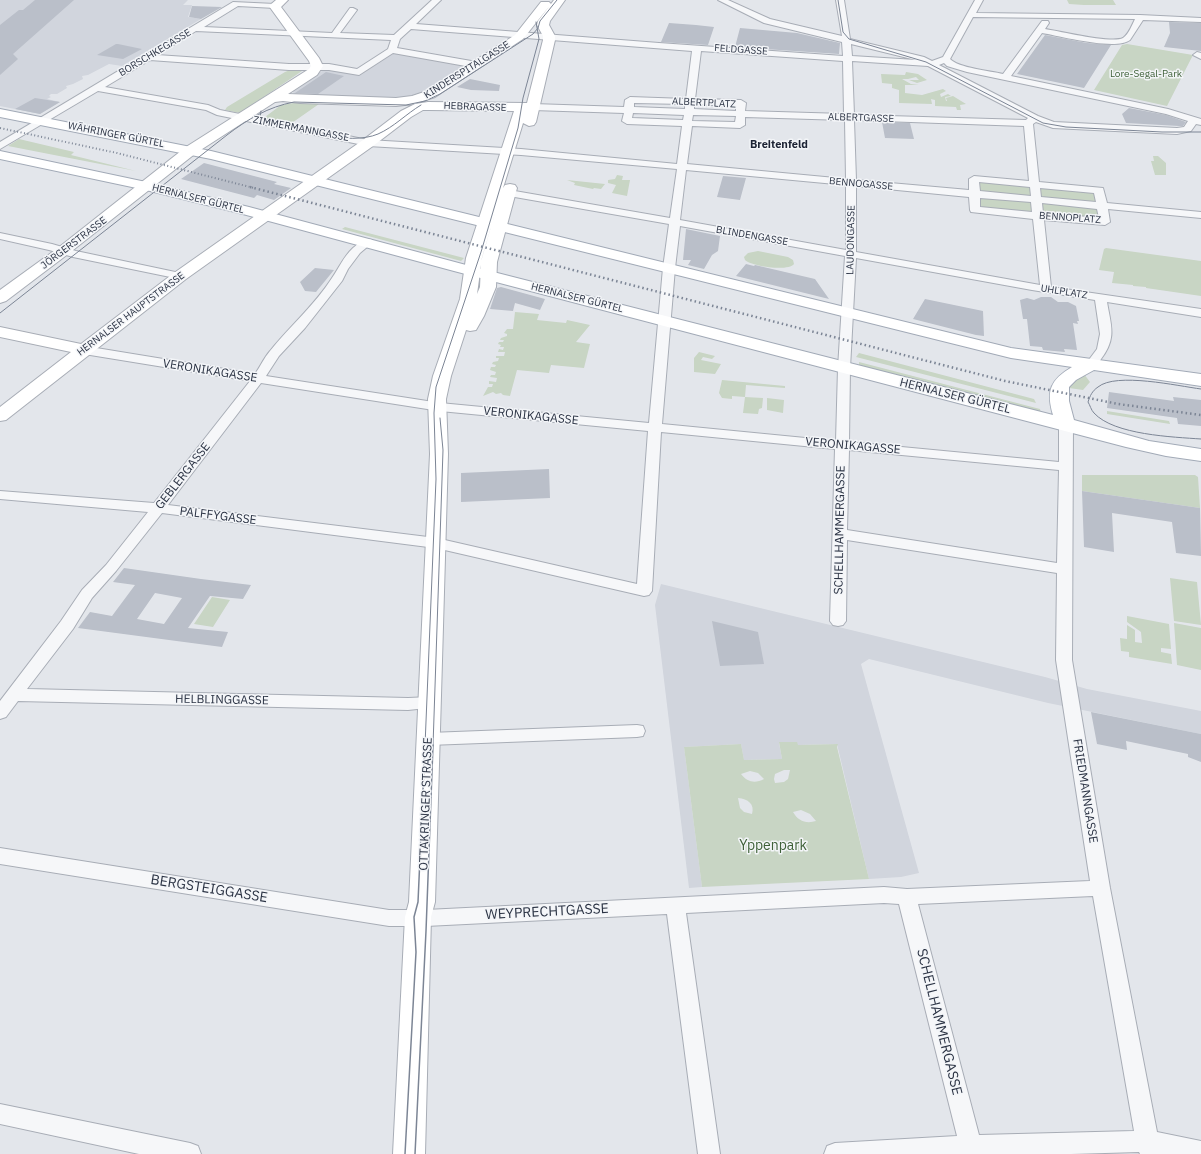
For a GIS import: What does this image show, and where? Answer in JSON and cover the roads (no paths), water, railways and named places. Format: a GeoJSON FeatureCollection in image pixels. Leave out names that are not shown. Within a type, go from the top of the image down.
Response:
{"type":"FeatureCollection","features":[{"type":"Feature","properties":{"kind":"main road","name":"KINDERSPITALGASSE"},"geometry":{"type":"LineString","coordinates":[[396,102],[414,100],[431,94],[477,65],[522,34],[548,0]]}},
{"type":"Feature","properties":{"kind":"main road"},"geometry":{"type":"LineString","coordinates":[[481,273],[489,262],[492,224],[527,108],[548,50],[549,36],[543,25],[544,21],[560,0]]}},
{"type":"Feature","properties":{"kind":"main road"},"geometry":{"type":"LineString","coordinates":[[279,3],[295,32],[317,66]]}},
{"type":"Feature","properties":{"kind":"main road","name":"HERNALSER GÜRTEL"},"geometry":{"type":"LineString","coordinates":[[317,66],[313,72],[292,84],[191,150],[152,179],[146,186],[368,242],[844,368],[1066,424],[1123,442],[1201,455]]}},
{"type":"Feature","properties":{"kind":"main road"},"geometry":{"type":"LineString","coordinates":[[207,154],[276,108],[292,84]]}},
{"type":"Feature","properties":{"kind":"main road"},"geometry":{"type":"LineString","coordinates":[[266,216],[406,114],[407,108],[396,102],[283,97],[269,99]]}},
{"type":"Feature","properties":{"kind":"main road","name":"HEBRAGASSE"},"geometry":{"type":"LineString","coordinates":[[406,114],[428,106],[527,108]]}},
{"type":"Feature","properties":{"kind":"main road","name":"WÄHRINGER GÜRTEL"},"geometry":{"type":"LineString","coordinates":[[0,113],[191,150]]}},
{"type":"Feature","properties":{"kind":"main road"},"geometry":{"type":"LineString","coordinates":[[191,150],[1011,353],[1201,380]]}},
{"type":"Feature","properties":{"kind":"main road"},"geometry":{"type":"LineString","coordinates":[[492,224],[509,193],[514,151]]}},
{"type":"Feature","properties":{"kind":"main road"},"geometry":{"type":"LineString","coordinates":[[0,155],[146,186]]}},
{"type":"Feature","properties":{"kind":"main road","name":"JÖRGERSTRASSE"},"geometry":{"type":"LineString","coordinates":[[0,298],[146,186]]}},
{"type":"Feature","properties":{"kind":"main road","name":"HERNALSER HAUPTSTRASSE"},"geometry":{"type":"LineString","coordinates":[[0,416],[180,276],[266,216]]}},
{"type":"Feature","properties":{"kind":"main road","name":"OTTAKRINGER STRASSE"},"geometry":{"type":"LineString","coordinates":[[409,1154],[418,917],[422,902],[429,739],[439,454],[449,434],[443,407],[437,399],[442,376],[468,299],[481,273]]}},
{"type":"Feature","properties":{"kind":"main road","name":"VERONIKAGASSE"},"geometry":{"type":"LineString","coordinates":[[0,332],[84,350]]}},
{"type":"Feature","properties":{"kind":"main road"},"geometry":{"type":"LineString","coordinates":[[1066,424],[1058,401],[1057,390],[1062,381],[1073,373],[1091,365]]}},
{"type":"Feature","properties":{"kind":"street"},"geometry":{"type":"LineString","coordinates":[[148,57],[289,67],[317,66],[359,72],[392,50],[396,38],[437,0]]}},
{"type":"Feature","properties":{"kind":"street"},"geometry":{"type":"LineString","coordinates":[[722,0],[767,21],[830,36],[846,36],[906,54],[933,64],[1032,121],[1033,184],[1046,289]]}},
{"type":"Feature","properties":{"kind":"street","name":"LAUDONGASSE"},"geometry":{"type":"LineString","coordinates":[[840,0],[848,57],[848,117],[851,183],[851,254],[848,312]]}},
{"type":"Feature","properties":{"kind":"street"},"geometry":{"type":"LineString","coordinates":[[933,64],[946,59],[979,0]]}},
{"type":"Feature","properties":{"kind":"street","name":"BORSCHKEGASSE"},"geometry":{"type":"LineString","coordinates":[[41,121],[236,4],[279,3]]}},
{"type":"Feature","properties":{"kind":"street"},"geometry":{"type":"LineString","coordinates":[[335,34],[353,10]]}},
{"type":"Feature","properties":{"kind":"street"},"geometry":{"type":"LineString","coordinates":[[971,15],[1140,17],[1201,20]]}},
{"type":"Feature","properties":{"kind":"street"},"geometry":{"type":"LineString","coordinates":[[1006,76],[1051,16]]}},
{"type":"Feature","properties":{"kind":"street"},"geometry":{"type":"LineString","coordinates":[[1039,30],[1120,42],[1127,39],[1140,17]]}},
{"type":"Feature","properties":{"kind":"street","name":"FELDGASSE"},"geometry":{"type":"LineString","coordinates":[[409,26],[933,64]]}},
{"type":"Feature","properties":{"kind":"street"},"geometry":{"type":"LineString","coordinates":[[196,28],[396,38]]}},
{"type":"Feature","properties":{"kind":"street"},"geometry":{"type":"LineString","coordinates":[[655,428],[669,268],[697,48]]}},
{"type":"Feature","properties":{"kind":"street"},"geometry":{"type":"LineString","coordinates":[[392,50],[477,65]]}},
{"type":"Feature","properties":{"kind":"street"},"geometry":{"type":"LineString","coordinates":[[946,59],[950,64],[967,69],[1006,76],[1168,112],[1198,121]]}},
{"type":"Feature","properties":{"kind":"street"},"geometry":{"type":"LineString","coordinates":[[942,69],[967,69]]}},
{"type":"Feature","properties":{"kind":"street","name":"ZIMMERMANNGASSE"},"geometry":{"type":"LineString","coordinates":[[96,88],[208,108],[217,112],[368,143],[514,151]]}},
{"type":"Feature","properties":{"kind":"street","name":"ALBERTPLATZ"},"geometry":{"type":"LineString","coordinates":[[630,100],[690,102],[740,103],[740,125],[627,121],[630,100]]}},
{"type":"Feature","properties":{"kind":"street","name":"ALBERTGASSE"},"geometry":{"type":"LineString","coordinates":[[527,108],[1032,121],[1063,126],[1158,131],[1185,131],[1198,121]]}},
{"type":"Feature","properties":{"kind":"street"},"geometry":{"type":"LineString","coordinates":[[0,142],[29,125],[41,121]]}},
{"type":"Feature","properties":{"kind":"street"},"geometry":{"type":"LineString","coordinates":[[0,146],[41,121]]}},
{"type":"Feature","properties":{"kind":"street","name":"BENNOGASSE"},"geometry":{"type":"LineString","coordinates":[[514,151],[1201,215]]}},
{"type":"Feature","properties":{"kind":"street","name":"BENNOPLATZ"},"geometry":{"type":"LineString","coordinates":[[974,179],[1099,190],[1105,222],[975,210],[974,194],[974,179]]}},
{"type":"Feature","properties":{"kind":"street","name":"BLINDENGASSE"},"geometry":{"type":"LineString","coordinates":[[509,193],[994,280]]}},
{"type":"Feature","properties":{"kind":"street"},"geometry":{"type":"LineString","coordinates":[[0,236],[180,276]]}},
{"type":"Feature","properties":{"kind":"street","name":"GEBLERGASSE"},"geometry":{"type":"LineString","coordinates":[[0,713],[67,625],[87,594],[111,568],[158,508],[258,379],[274,354],[301,325],[338,279],[343,268],[353,255],[368,242]]}},
{"type":"Feature","properties":{"kind":"street","name":"UHLPLATZ"},"geometry":{"type":"LineString","coordinates":[[994,280],[1100,297],[1106,334],[1103,349],[1091,365]]}},
{"type":"Feature","properties":{"kind":"street"},"geometry":{"type":"LineString","coordinates":[[1100,297],[1201,313]]}},
{"type":"Feature","properties":{"kind":"street"},"geometry":{"type":"LineString","coordinates":[[844,368],[848,312]]}},
{"type":"Feature","properties":{"kind":"street","name":"VERONIKAGASSE"},"geometry":{"type":"LineString","coordinates":[[84,350],[258,379],[443,407],[1066,467]]}},
{"type":"Feature","properties":{"kind":"street","name":"SCHELLHAMMERGASSE"},"geometry":{"type":"LineString","coordinates":[[838,621],[844,368]]}},
{"type":"Feature","properties":{"kind":"street","name":"FRIEDMANNGASSE"},"geometry":{"type":"LineString","coordinates":[[1066,424],[1064,660],[1101,888],[1141,1112],[1150,1148]]}},
{"type":"Feature","properties":{"kind":"street","name":"PALFFYGASSE"},"geometry":{"type":"LineString","coordinates":[[0,495],[158,508],[436,543],[644,591],[655,428]]}},
{"type":"Feature","properties":{"kind":"street"},"geometry":{"type":"LineString","coordinates":[[840,534],[1064,569]]}},
{"type":"Feature","properties":{"kind":"street","name":"HELBLINGGASSE"},"geometry":{"type":"LineString","coordinates":[[15,695],[400,704],[430,703]]}},
{"type":"Feature","properties":{"kind":"street"},"geometry":{"type":"LineString","coordinates":[[429,739],[637,732]]}},
{"type":"Feature","properties":{"kind":"street","name":"BERGSTEIGGASSE"},"geometry":{"type":"LineString","coordinates":[[0,856],[389,918],[418,917]]}},
{"type":"Feature","properties":{"kind":"street"},"geometry":{"type":"LineString","coordinates":[[907,897],[1101,888]]}},
{"type":"Feature","properties":{"kind":"street","name":"WEYPRECHTGASSE"},"geometry":{"type":"LineString","coordinates":[[418,917],[426,918],[884,895],[907,897]]}},
{"type":"Feature","properties":{"kind":"street","name":"SCHELLHAMMERGASSE"},"geometry":{"type":"LineString","coordinates":[[907,897],[971,1146]]}},
{"type":"Feature","properties":{"kind":"street"},"geometry":{"type":"LineString","coordinates":[[675,905],[708,1154]]}},
{"type":"Feature","properties":{"kind":"street"},"geometry":{"type":"LineString","coordinates":[[0,1114],[190,1154]]}},
{"type":"Feature","properties":{"kind":"street"},"geometry":{"type":"LineString","coordinates":[[835,1154],[971,1146],[1150,1148],[1201,1152]]}},
{"type":"Feature","properties":{"kind":"tram line"},"geometry":{"type":"LineString","coordinates":[[537,29],[540,21],[557,0]]}},
{"type":"Feature","properties":{"kind":"tram line"},"geometry":{"type":"LineString","coordinates":[[838,0],[843,32],[849,39],[926,62],[1043,123],[1066,127],[1162,132],[1201,132]]}},
{"type":"Feature","properties":{"kind":"tram line"},"geometry":{"type":"LineString","coordinates":[[536,22],[537,29]]}},
{"type":"Feature","properties":{"kind":"tram line"},"geometry":{"type":"LineString","coordinates":[[261,114],[267,110],[294,102],[406,105],[425,101],[440,94],[533,34],[537,29]]}},
{"type":"Feature","properties":{"kind":"tram line"},"geometry":{"type":"LineString","coordinates":[[425,746],[436,479],[434,413],[436,387],[481,252],[518,128],[523,98],[539,39],[537,29]]}},
{"type":"Feature","properties":{"kind":"tram line"},"geometry":{"type":"LineString","coordinates":[[261,114],[260,117],[267,122],[292,129],[322,136],[353,138],[378,134],[421,105]]}},
{"type":"Feature","properties":{"kind":"tram line"},"geometry":{"type":"LineString","coordinates":[[0,313],[227,135],[261,114]]}},
{"type":"Feature","properties":{"kind":"tram line"},"geometry":{"type":"LineString","coordinates":[[1201,389],[1148,381],[1118,381],[1107,383],[1098,387],[1094,390],[1088,402],[1094,413],[1103,420],[1115,426],[1144,434],[1201,439]]}},
{"type":"Feature","properties":{"kind":"tram line"},"geometry":{"type":"LineString","coordinates":[[433,746],[443,450],[440,418]]}},
{"type":"Feature","properties":{"kind":"tram line"},"geometry":{"type":"LineString","coordinates":[[405,1154],[416,952],[414,917],[418,902],[425,745]]}},
{"type":"Feature","properties":{"kind":"tram line"},"geometry":{"type":"LineString","coordinates":[[415,1154],[433,745]]}},
{"type":"Feature","properties":{"kind":"railway"},"geometry":{"type":"LineString","coordinates":[[0,128],[117,153],[254,188]]}},
{"type":"Feature","properties":{"kind":"railway"},"geometry":{"type":"LineString","coordinates":[[250,187],[1005,381],[1118,404],[1201,415]]}},
{"type":"Feature","properties":{"kind":"district","name":"Breitenfeld"},"geometry":{"type":"Point","coordinates":[779,145]}},
{"type":"Feature","properties":{"kind":"park label","name":"Lore-Segal-Park"},"geometry":{"type":"Point","coordinates":[1146,74]}},
{"type":"Feature","properties":{"kind":"park label","name":"Yppenpark"},"geometry":{"type":"Point","coordinates":[773,846]}}]}
